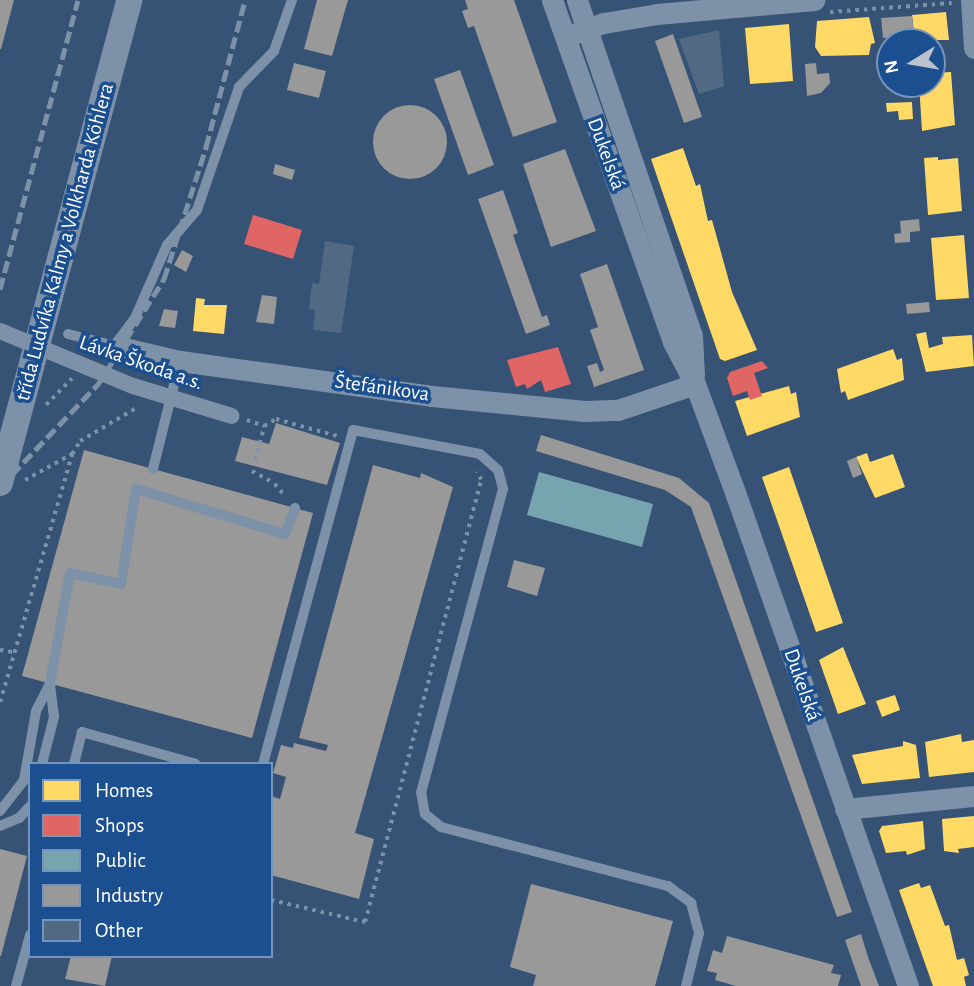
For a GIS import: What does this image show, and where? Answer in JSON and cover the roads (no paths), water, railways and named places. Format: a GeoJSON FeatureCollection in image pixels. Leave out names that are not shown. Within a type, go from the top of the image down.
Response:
{"type":"FeatureCollection","features":[{"type":"Feature","properties":{"kind":"street","name":"třída Ludvíka Kalmy a Volkharda Köhlera"},"geometry":{"type":"LineString","coordinates":[[6,485],[129,0]]}},
{"type":"Feature","properties":{"kind":"street","name":"Dukelská"},"geometry":{"type":"LineString","coordinates":[[552,0],[673,341],[695,384],[908,986]]}},
{"type":"Feature","properties":{"kind":"street","name":"Dukelská"},"geometry":{"type":"LineString","coordinates":[[577,0],[692,335],[695,384]]}},
{"type":"Feature","properties":{"kind":"street"},"geometry":{"type":"LineString","coordinates":[[564,38],[656,7],[814,0]]}},
{"type":"Feature","properties":{"kind":"street"},"geometry":{"type":"LineString","coordinates":[[971,0],[974,48]]}},
{"type":"Feature","properties":{"kind":"street","name":"Lávka Škoda a.s."},"geometry":{"type":"LineString","coordinates":[[0,331],[133,386],[232,416]]}},
{"type":"Feature","properties":{"kind":"street","name":"Štefánikova"},"geometry":{"type":"LineString","coordinates":[[119,347],[180,361],[584,411],[618,410],[695,384]]}},
{"type":"Feature","properties":{"kind":"street"},"geometry":{"type":"LineString","coordinates":[[845,809],[974,796]]}},
{"type":"Feature","properties":{"kind":"lane"},"geometry":{"type":"LineString","coordinates":[[119,347],[135,318],[167,245],[197,210],[239,87],[274,51],[292,0]]}},
{"type":"Feature","properties":{"kind":"lane","name":"Štefánikova"},"geometry":{"type":"LineString","coordinates":[[68,334],[119,347]]}},
{"type":"Feature","properties":{"kind":"lane"},"geometry":{"type":"LineString","coordinates":[[153,469],[165,408],[180,361]]}},
{"type":"Feature","properties":{"kind":"lane"},"geometry":{"type":"LineString","coordinates":[[264,762],[353,430],[480,454],[498,470],[503,489],[421,792],[425,814],[441,827],[668,886],[691,903],[699,933],[686,986]]}},
{"type":"Feature","properties":{"kind":"lane"},"geometry":{"type":"LineString","coordinates":[[43,762],[54,717],[50,683],[70,573],[121,584],[136,489],[285,534],[295,508]]}},
{"type":"Feature","properties":{"kind":"lane"},"geometry":{"type":"LineString","coordinates":[[0,811],[12,801],[24,780],[36,710],[50,683]]}},
{"type":"Feature","properties":{"kind":"lane"},"geometry":{"type":"LineString","coordinates":[[74,762],[82,732],[189,762]]}},
{"type":"Feature","properties":{"kind":"lane"},"geometry":{"type":"LineString","coordinates":[[0,803],[12,801]]}},
{"type":"Feature","properties":{"kind":"lane"},"geometry":{"type":"LineString","coordinates":[[0,826],[19,818],[28,808]]}},
{"type":"Feature","properties":{"kind":"lane"},"geometry":{"type":"LineString","coordinates":[[16,986],[28,942]]}},
{"type":"Feature","properties":{"kind":"railway"},"geometry":{"type":"LineString","coordinates":[[0,289],[78,0]]}},
{"type":"Feature","properties":{"kind":"railway"},"geometry":{"type":"LineString","coordinates":[[0,487],[99,383],[164,279],[206,147],[245,0]]}}]}
